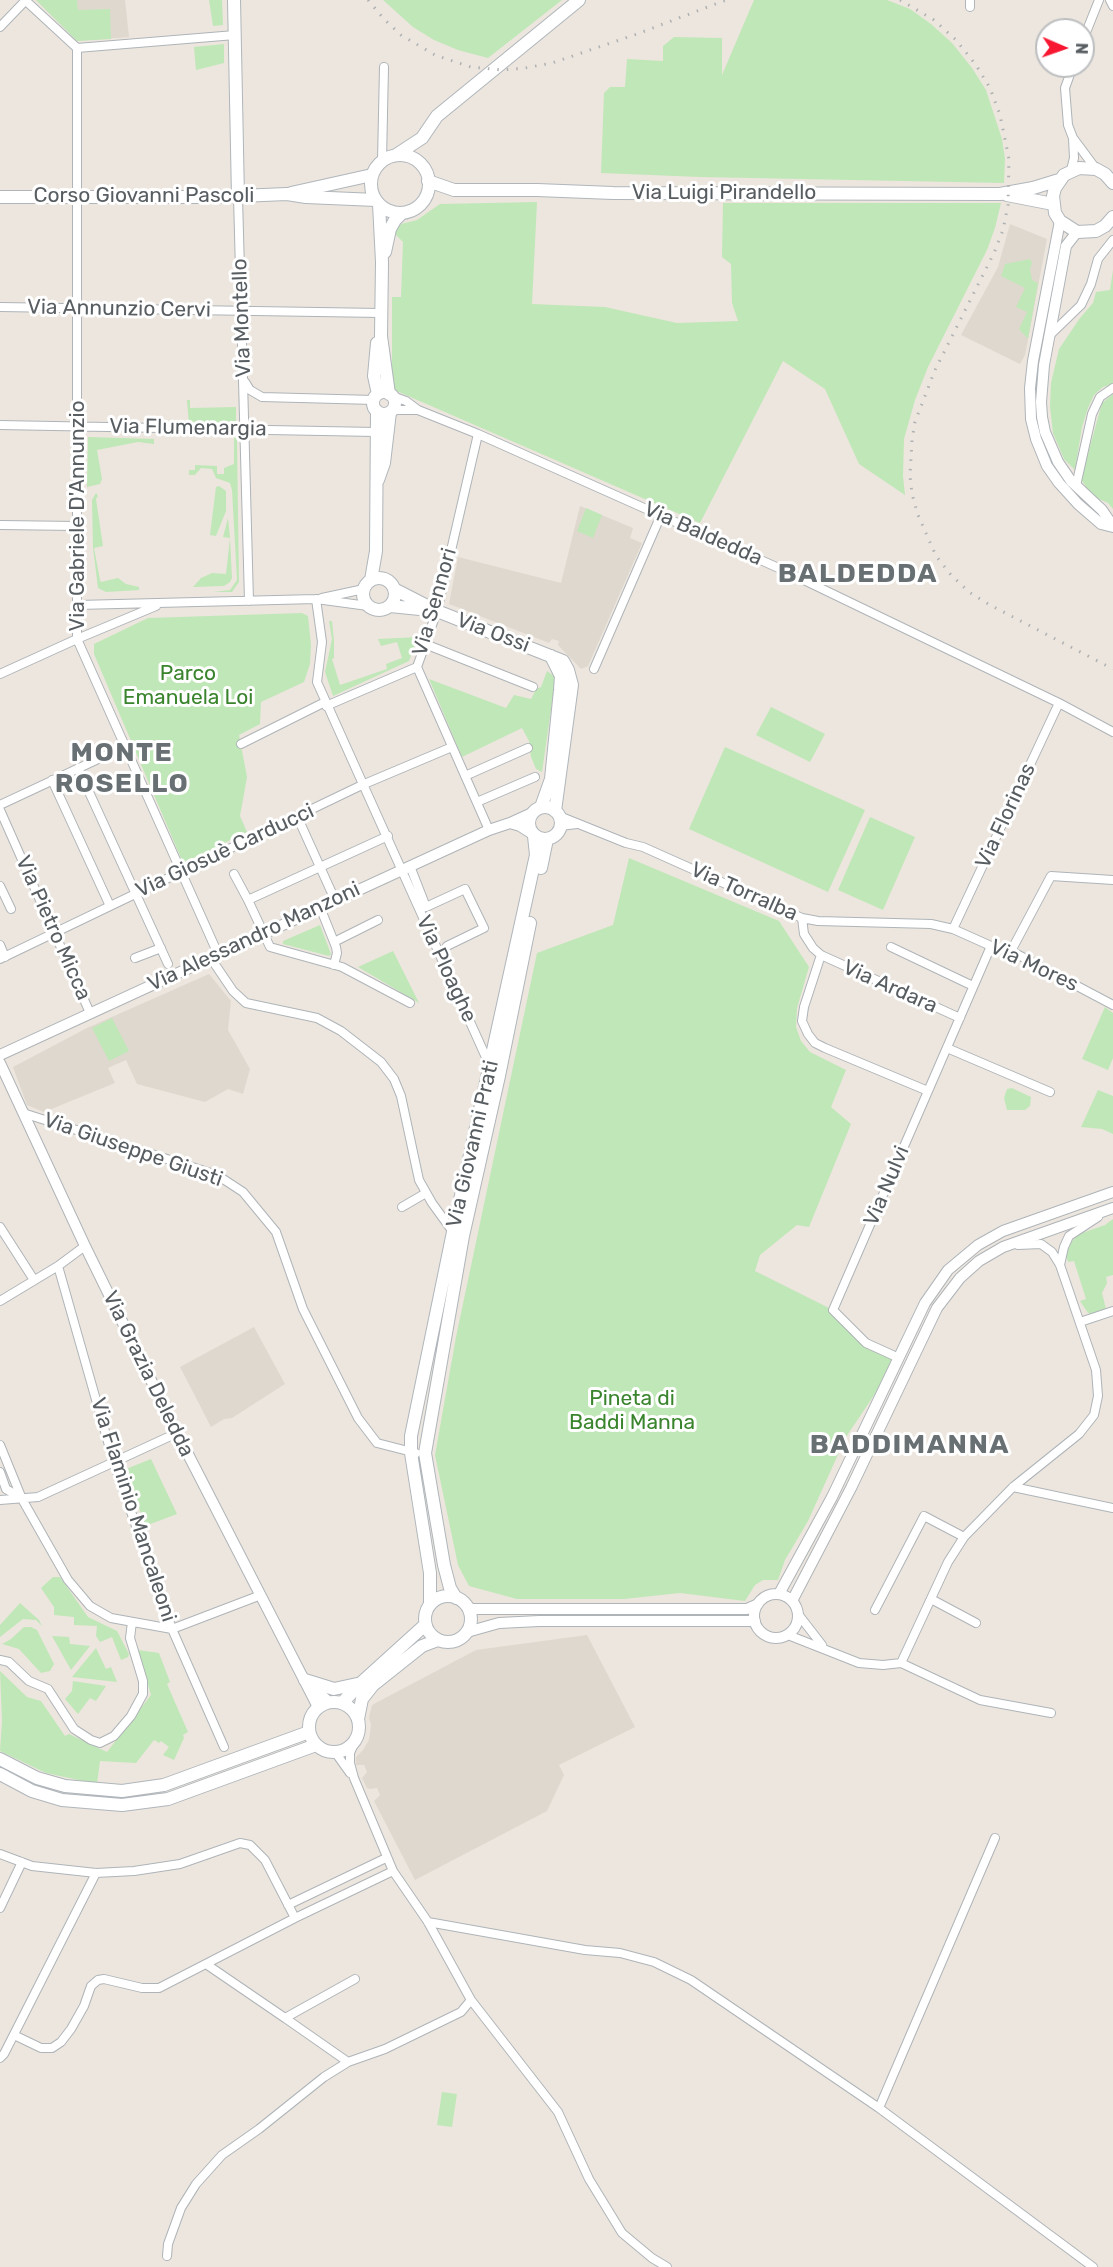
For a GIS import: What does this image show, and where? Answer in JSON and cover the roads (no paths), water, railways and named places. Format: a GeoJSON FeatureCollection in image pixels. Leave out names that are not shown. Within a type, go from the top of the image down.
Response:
{"type":"FeatureCollection","features":[{"type":"Feature","properties":{"kind":"main road","name":"Via Montello"},"geometry":{"type":"LineString","coordinates":[[234,0],[238,197]]}},
{"type":"Feature","properties":{"kind":"main road"},"geometry":{"type":"LineString","coordinates":[[377,484],[384,463],[392,411],[383,414],[382,262],[378,202],[371,183],[372,174],[382,161],[422,138],[437,116],[579,0]]}},
{"type":"Feature","properties":{"kind":"main road"},"geometry":{"type":"LineString","coordinates":[[382,262],[390,229],[395,220],[402,213],[416,208],[428,189],[422,166],[422,138]]}},
{"type":"Feature","properties":{"kind":"main road"},"geometry":{"type":"LineString","coordinates":[[396,155],[415,159],[422,166]]}},
{"type":"Feature","properties":{"kind":"main road"},"geometry":{"type":"LineString","coordinates":[[1113,182],[1096,169],[1088,167],[1071,170],[1059,180],[1053,196],[1053,204],[1060,221],[1077,232],[1096,231],[1105,226],[1113,217]]}},
{"type":"Feature","properties":{"kind":"main road","name":"Corso Giovanni Pascoli"},"geometry":{"type":"LineString","coordinates":[[0,197],[238,197],[287,194],[372,174]]}},
{"type":"Feature","properties":{"kind":"main road","name":"Via Luigi Pirandello"},"geometry":{"type":"LineString","coordinates":[[428,182],[449,190],[1000,194],[1059,180]]}},
{"type":"Feature","properties":{"kind":"main road","name":"Via Luigi Pirandello"},"geometry":{"type":"LineString","coordinates":[[421,203],[449,190]]}},
{"type":"Feature","properties":{"kind":"main road","name":"Corso Giovanni Pascoli"},"geometry":{"type":"LineString","coordinates":[[287,194],[378,202]]}},
{"type":"Feature","properties":{"kind":"main road","name":"Via Luigi Pirandello"},"geometry":{"type":"LineString","coordinates":[[1000,194],[1053,204]]}},
{"type":"Feature","properties":{"kind":"main road"},"geometry":{"type":"LineString","coordinates":[[378,202],[394,212],[402,213]]}},
{"type":"Feature","properties":{"kind":"main road"},"geometry":{"type":"LineString","coordinates":[[376,551],[391,585],[394,599],[390,606],[379,610],[368,606],[364,600],[376,551],[376,432],[382,399]]}},
{"type":"Feature","properties":{"kind":"main road"},"geometry":{"type":"LineString","coordinates":[[368,585],[379,578],[391,585]]}},
{"type":"Feature","properties":{"kind":"main road","name":"Via Ossi"},"geometry":{"type":"LineString","coordinates":[[391,585],[437,611],[550,656]]}},
{"type":"Feature","properties":{"kind":"main road","name":"Via Ossi"},"geometry":{"type":"LineString","coordinates":[[390,606],[437,611]]}},
{"type":"Feature","properties":{"kind":"main road"},"geometry":{"type":"LineString","coordinates":[[550,656],[563,661],[572,685],[557,834],[538,836],[528,823],[537,810],[551,779],[561,676],[550,656]]}},
{"type":"Feature","properties":{"kind":"main road"},"geometry":{"type":"LineString","coordinates":[[537,810],[558,817]]}},
{"type":"Feature","properties":{"kind":"main road","name":"Via Giovanni Prati"},"geometry":{"type":"LineString","coordinates":[[430,1604],[430,1573],[411,1453],[411,1436],[453,1232],[536,855],[538,836]]}},
{"type":"Feature","properties":{"kind":"main road","name":"Via Giovanni Prati"},"geometry":{"type":"LineString","coordinates":[[456,1598],[450,1588],[444,1565],[425,1454],[464,1236],[499,1076],[538,836]]}},
{"type":"Feature","properties":{"kind":"main road"},"geometry":{"type":"LineString","coordinates":[[445,1597],[456,1598],[468,1609],[470,1621],[466,1632],[457,1640],[444,1642],[438,1640],[425,1625],[425,1617],[430,1604],[445,1597]]}},
{"type":"Feature","properties":{"kind":"main road"},"geometry":{"type":"LineString","coordinates":[[425,1625],[361,1683],[310,1718],[309,1732],[316,1745],[335,1752],[343,1750],[355,1741],[362,1699],[373,1685],[422,1646],[438,1640]]}},
{"type":"Feature","properties":{"kind":"main road"},"geometry":{"type":"LineString","coordinates":[[304,1680],[334,1689],[361,1683]]}},
{"type":"Feature","properties":{"kind":"main road"},"geometry":{"type":"LineString","coordinates":[[330,1704],[352,1709],[358,1719]]}},
{"type":"Feature","properties":{"kind":"main road"},"geometry":{"type":"LineString","coordinates":[[0,1759],[37,1778],[65,1786],[122,1791],[165,1785],[309,1732]]}},
{"type":"Feature","properties":{"kind":"main road"},"geometry":{"type":"LineString","coordinates":[[0,1774],[32,1791],[62,1800],[122,1805],[168,1799],[316,1745]]}},
{"type":"Feature","properties":{"kind":"street"},"geometry":{"type":"LineString","coordinates":[[0,27],[25,0],[77,48],[235,35]]}},
{"type":"Feature","properties":{"kind":"street"},"geometry":{"type":"LineString","coordinates":[[1092,18],[1099,0]]}},
{"type":"Feature","properties":{"kind":"street"},"geometry":{"type":"LineString","coordinates":[[1110,0],[1113,6]]}},
{"type":"Feature","properties":{"kind":"street","name":"Via Gabriele D'Annunzio"},"geometry":{"type":"LineString","coordinates":[[77,48],[77,639],[181,871],[214,956],[233,991],[246,1003],[316,1018],[341,1031],[381,1062],[394,1079],[401,1096],[419,1180],[453,1232]]}},
{"type":"Feature","properties":{"kind":"street"},"geometry":{"type":"LineString","coordinates":[[382,161],[384,67]]}},
{"type":"Feature","properties":{"kind":"street"},"geometry":{"type":"LineString","coordinates":[[1069,78],[1065,88],[1068,124],[1073,138],[1074,158],[1071,170]]}},
{"type":"Feature","properties":{"kind":"street"},"geometry":{"type":"LineString","coordinates":[[1073,138],[1096,169]]}},
{"type":"Feature","properties":{"kind":"street","name":"Via Montello"},"geometry":{"type":"LineString","coordinates":[[238,197],[249,601]]}},
{"type":"Feature","properties":{"kind":"street"},"geometry":{"type":"LineString","coordinates":[[1060,221],[1030,388],[1031,419],[1047,466],[1059,483],[1101,524],[1113,527]]}},
{"type":"Feature","properties":{"kind":"street"},"geometry":{"type":"LineString","coordinates":[[1077,232],[1066,246],[1042,384],[1042,417],[1051,449],[1058,462],[1076,486],[1102,510],[1113,527]]}},
{"type":"Feature","properties":{"kind":"street"},"geometry":{"type":"LineString","coordinates":[[1049,336],[1082,304],[1098,259],[1113,240]]}},
{"type":"Feature","properties":{"kind":"street","name":"Via Annunzio Cervi"},"geometry":{"type":"LineString","coordinates":[[0,307],[381,313]]}},
{"type":"Feature","properties":{"kind":"street","name":"Via Baldedda"},"geometry":{"type":"LineString","coordinates":[[243,379],[250,390],[262,397],[406,401],[418,410],[478,434],[783,570],[1059,703],[1113,732]]}},
{"type":"Feature","properties":{"kind":"street"},"geometry":{"type":"LineString","coordinates":[[1076,486],[1092,414],[1100,397],[1113,388]]}},
{"type":"Feature","properties":{"kind":"street","name":"Via Baldedda"},"geometry":{"type":"LineString","coordinates":[[392,411],[418,410]]}},
{"type":"Feature","properties":{"kind":"street","name":"Via Flumenargia"},"geometry":{"type":"LineString","coordinates":[[0,425],[376,432]]}},
{"type":"Feature","properties":{"kind":"street","name":"Via Sennori"},"geometry":{"type":"LineString","coordinates":[[478,434],[437,611],[417,667],[489,830]]}},
{"type":"Feature","properties":{"kind":"street"},"geometry":{"type":"LineString","coordinates":[[594,669],[661,515]]}},
{"type":"Feature","properties":{"kind":"street"},"geometry":{"type":"LineString","coordinates":[[0,525],[76,526]]}},
{"type":"Feature","properties":{"kind":"street"},"geometry":{"type":"LineString","coordinates":[[316,599],[368,585]]}},
{"type":"Feature","properties":{"kind":"street"},"geometry":{"type":"LineString","coordinates":[[316,599],[322,642],[317,682],[362,786],[426,907],[465,889],[484,928],[447,946]]}},
{"type":"Feature","properties":{"kind":"street"},"geometry":{"type":"LineString","coordinates":[[78,605],[316,599],[368,606]]}},
{"type":"Feature","properties":{"kind":"street"},"geometry":{"type":"LineString","coordinates":[[0,674],[162,603]]}},
{"type":"Feature","properties":{"kind":"street"},"geometry":{"type":"LineString","coordinates":[[424,645],[533,687]]}},
{"type":"Feature","properties":{"kind":"street"},"geometry":{"type":"LineString","coordinates":[[241,744],[326,704],[417,667]]}},
{"type":"Feature","properties":{"kind":"street","name":"Via Florinas"},"geometry":{"type":"LineString","coordinates":[[953,929],[1059,703]]}},
{"type":"Feature","properties":{"kind":"street"},"geometry":{"type":"LineString","coordinates":[[0,805],[124,747]]}},
{"type":"Feature","properties":{"kind":"street","name":"Via Giosuè Carducci"},"geometry":{"type":"LineString","coordinates":[[3,958],[297,816],[452,747]]}},
{"type":"Feature","properties":{"kind":"street"},"geometry":{"type":"LineString","coordinates":[[465,776],[528,748]]}},
{"type":"Feature","properties":{"kind":"street"},"geometry":{"type":"LineString","coordinates":[[78,768],[168,964]]}},
{"type":"Feature","properties":{"kind":"street"},"geometry":{"type":"LineString","coordinates":[[477,802],[535,777]]}},
{"type":"Feature","properties":{"kind":"street"},"geometry":{"type":"LineString","coordinates":[[52,780],[110,906]]}},
{"type":"Feature","properties":{"kind":"street","name":"Via Pietro Micca"},"geometry":{"type":"LineString","coordinates":[[0,810],[90,1013]]}},
{"type":"Feature","properties":{"kind":"street","name":"Via Alessandro Manzoni"},"geometry":{"type":"LineString","coordinates":[[0,1055],[335,900],[537,810]]}},
{"type":"Feature","properties":{"kind":"street"},"geometry":{"type":"LineString","coordinates":[[297,816],[335,900]]}},
{"type":"Feature","properties":{"kind":"street","name":"Via Torralba"},"geometry":{"type":"LineString","coordinates":[[558,817],[643,847],[802,918],[931,924],[953,929]]}},
{"type":"Feature","properties":{"kind":"street"},"geometry":{"type":"LineString","coordinates":[[510,823],[538,836]]}},
{"type":"Feature","properties":{"kind":"street"},"geometry":{"type":"LineString","coordinates":[[249,900],[388,836]]}},
{"type":"Feature","properties":{"kind":"street","name":"Via Ploaghe"},"geometry":{"type":"LineString","coordinates":[[406,868],[491,1067]]}},
{"type":"Feature","properties":{"kind":"street"},"geometry":{"type":"LineString","coordinates":[[234,874],[249,900],[270,947],[342,967],[410,1003]]}},
{"type":"Feature","properties":{"kind":"street"},"geometry":{"type":"LineString","coordinates":[[1011,951],[1051,876],[1113,880]]}},
{"type":"Feature","properties":{"kind":"street"},"geometry":{"type":"LineString","coordinates":[[0,886],[11,909]]}},
{"type":"Feature","properties":{"kind":"street"},"geometry":{"type":"LineString","coordinates":[[320,907],[337,953],[334,965]]}},
{"type":"Feature","properties":{"kind":"street"},"geometry":{"type":"LineString","coordinates":[[802,918],[804,934],[820,955],[804,1007],[802,1021],[808,1035],[815,1043],[825,1048],[928,1091]]}},
{"type":"Feature","properties":{"kind":"street"},"geometry":{"type":"LineString","coordinates":[[334,942],[378,920]]}},
{"type":"Feature","properties":{"kind":"street","name":"Via Mores"},"geometry":{"type":"LineString","coordinates":[[953,929],[991,946],[1011,951],[1113,1005]]}},
{"type":"Feature","properties":{"kind":"street"},"geometry":{"type":"LineString","coordinates":[[0,945],[3,958]]}},
{"type":"Feature","properties":{"kind":"street","name":"Via Nulvi"},"geometry":{"type":"LineString","coordinates":[[899,1358],[866,1343],[833,1310],[991,946]]}},
{"type":"Feature","properties":{"kind":"street"},"geometry":{"type":"LineString","coordinates":[[891,947],[973,986]]}},
{"type":"Feature","properties":{"kind":"street"},"geometry":{"type":"LineString","coordinates":[[135,958],[161,948]]}},
{"type":"Feature","properties":{"kind":"street","name":"Via Ardara"},"geometry":{"type":"LineString","coordinates":[[820,955],[960,1018]]}},
{"type":"Feature","properties":{"kind":"street"},"geometry":{"type":"LineString","coordinates":[[946,1048],[1050,1092]]}},
{"type":"Feature","properties":{"kind":"street","name":"Via Grazia Deledda"},"geometry":{"type":"LineString","coordinates":[[0,1064],[85,1246],[177,1433],[304,1680],[330,1704]]}},
{"type":"Feature","properties":{"kind":"street","name":"Via Giuseppe Giusti"},"geometry":{"type":"LineString","coordinates":[[23,1113],[218,1175],[243,1192],[276,1232],[303,1309],[358,1418],[377,1443],[411,1453]]}},
{"type":"Feature","properties":{"kind":"street"},"geometry":{"type":"LineString","coordinates":[[779,1594],[832,1497],[925,1303],[948,1270],[978,1245],[1003,1231],[1113,1192]]}},
{"type":"Feature","properties":{"kind":"street"},"geometry":{"type":"LineString","coordinates":[[402,1207],[426,1193]]}},
{"type":"Feature","properties":{"kind":"street"},"geometry":{"type":"LineString","coordinates":[[1060,1265],[1064,1246],[1069,1236],[1113,1208]]}},
{"type":"Feature","properties":{"kind":"street"},"geometry":{"type":"LineString","coordinates":[[792,1601],[851,1488],[937,1308],[960,1278],[979,1261],[1003,1247],[1102,1214]]}},
{"type":"Feature","properties":{"kind":"street"},"geometry":{"type":"LineString","coordinates":[[0,1227],[34,1280]]}},
{"type":"Feature","properties":{"kind":"street"},"geometry":{"type":"LineString","coordinates":[[901,1663],[948,1562],[964,1537],[1013,1487],[1078,1434],[1094,1415],[1098,1396],[1096,1370],[1060,1265],[1052,1252],[1041,1244],[1003,1247]]}},
{"type":"Feature","properties":{"kind":"street"},"geometry":{"type":"LineString","coordinates":[[0,1301],[58,1266],[85,1246]]}},
{"type":"Feature","properties":{"kind":"street","name":"Via Flaminio Mancaleoni"},"geometry":{"type":"LineString","coordinates":[[58,1266],[114,1463],[172,1629],[224,1747]]}},
{"type":"Feature","properties":{"kind":"street"},"geometry":{"type":"LineString","coordinates":[[1080,1322],[1113,1311]]}},
{"type":"Feature","properties":{"kind":"street"},"geometry":{"type":"LineString","coordinates":[[0,1500],[38,1497],[177,1433]]}},
{"type":"Feature","properties":{"kind":"street"},"geometry":{"type":"LineString","coordinates":[[0,1445],[22,1499],[68,1580],[90,1606],[111,1618],[172,1629],[261,1594]]}},
{"type":"Feature","properties":{"kind":"street"},"geometry":{"type":"LineString","coordinates":[[411,1453],[425,1454]]}},
{"type":"Feature","properties":{"kind":"street"},"geometry":{"type":"LineString","coordinates":[[0,1472],[6,1489],[22,1499]]}},
{"type":"Feature","properties":{"kind":"street"},"geometry":{"type":"LineString","coordinates":[[1013,1487],[1113,1508]]}},
{"type":"Feature","properties":{"kind":"street"},"geometry":{"type":"LineString","coordinates":[[875,1610],[924,1516],[964,1537]]}},
{"type":"Feature","properties":{"kind":"street"},"geometry":{"type":"LineString","coordinates":[[468,1609],[747,1609],[758,1604],[767,1596],[779,1594],[792,1601],[798,1614],[824,1648]]}},
{"type":"Feature","properties":{"kind":"street"},"geometry":{"type":"LineString","coordinates":[[931,1599],[976,1623]]}},
{"type":"Feature","properties":{"kind":"street"},"geometry":{"type":"LineString","coordinates":[[758,1604],[755,1621],[762,1633],[768,1636],[788,1635],[796,1626],[798,1614]]}},
{"type":"Feature","properties":{"kind":"street"},"geometry":{"type":"LineString","coordinates":[[466,1632],[499,1623],[539,1621],[755,1621]]}},
{"type":"Feature","properties":{"kind":"street"},"geometry":{"type":"LineString","coordinates":[[0,1660],[9,1662],[29,1681],[48,1689],[74,1729],[100,1743],[114,1736],[131,1716],[143,1695],[143,1681],[130,1638],[132,1622]]}},
{"type":"Feature","properties":{"kind":"street"},"geometry":{"type":"LineString","coordinates":[[788,1635],[859,1663],[883,1665],[901,1663],[970,1696],[1051,1713]]}},
{"type":"Feature","properties":{"kind":"street"},"geometry":{"type":"LineString","coordinates":[[355,1741],[350,1753],[354,1778],[393,1871],[428,1922],[471,2000],[558,2112],[589,2179],[622,2233],[652,2258],[668,2267]]}},
{"type":"Feature","properties":{"kind":"street"},"geometry":{"type":"LineString","coordinates":[[335,1752],[354,1778]]}},
{"type":"Feature","properties":{"kind":"street"},"geometry":{"type":"LineString","coordinates":[[879,2108],[995,1838]]}},
{"type":"Feature","properties":{"kind":"street"},"geometry":{"type":"LineString","coordinates":[[0,1854],[22,1862],[58,1870],[96,1873],[134,1871],[180,1864],[240,1843],[250,1845],[265,1860],[295,1918]]}},
{"type":"Feature","properties":{"kind":"street"},"geometry":{"type":"LineString","coordinates":[[288,1905],[387,1858]]}},
{"type":"Feature","properties":{"kind":"street"},"geometry":{"type":"LineString","coordinates":[[0,1908],[22,1862]]}},
{"type":"Feature","properties":{"kind":"street"},"geometry":{"type":"LineString","coordinates":[[14,2035],[41,2048],[52,2048],[61,2042],[71,2029],[84,2006],[91,1986],[98,1980],[108,1979],[142,1988],[159,1988],[393,1871]]}},
{"type":"Feature","properties":{"kind":"street"},"geometry":{"type":"LineString","coordinates":[[0,2058],[14,2035],[96,1873]]}},
{"type":"Feature","properties":{"kind":"street"},"geometry":{"type":"LineString","coordinates":[[428,1922],[585,1950],[620,1953],[654,1962],[692,1980],[879,2108],[1093,2267]]}},
{"type":"Feature","properties":{"kind":"street"},"geometry":{"type":"LineString","coordinates":[[206,1964],[348,2062]]}},
{"type":"Feature","properties":{"kind":"street"},"geometry":{"type":"LineString","coordinates":[[285,2018],[355,1979]]}},
{"type":"Feature","properties":{"kind":"street"},"geometry":{"type":"LineString","coordinates":[[167,2256],[168,2244],[180,2208],[196,2184],[222,2155],[259,2129],[324,2077],[348,2062],[385,2049],[461,2012],[471,2000]]}},
{"type":"Feature","properties":{"kind":"railway"},"geometry":{"type":"LineString","coordinates":[[368,0],[401,35],[435,55],[471,67],[502,70],[552,63],[726,0]]}},
{"type":"Feature","properties":{"kind":"railway"},"geometry":{"type":"LineString","coordinates":[[900,0],[934,20],[956,40],[976,65],[990,88],[1000,115],[1009,159],[1008,205],[1003,230],[994,253],[935,370],[915,422],[910,476],[918,515],[936,556],[969,592],[1113,669]]}},
{"type":"Feature","properties":{"kind":"district","name":"BALDEDDA"},"geometry":{"type":"Point","coordinates":[858,574]}},
{"type":"Feature","properties":{"kind":"district","name":"MONTE ROSELLO"},"geometry":{"type":"Point","coordinates":[122,768]}},
{"type":"Feature","properties":{"kind":"district","name":"BADDIMANNA"},"geometry":{"type":"Point","coordinates":[910,1445]}},
{"type":"Feature","properties":{"kind":"park label","name":"Parco Emanuela Loi"},"geometry":{"type":"Point","coordinates":[188,686]}},
{"type":"Feature","properties":{"kind":"park label","name":"Pineta di Baddi Manna"},"geometry":{"type":"Point","coordinates":[632,1411]}}]}
